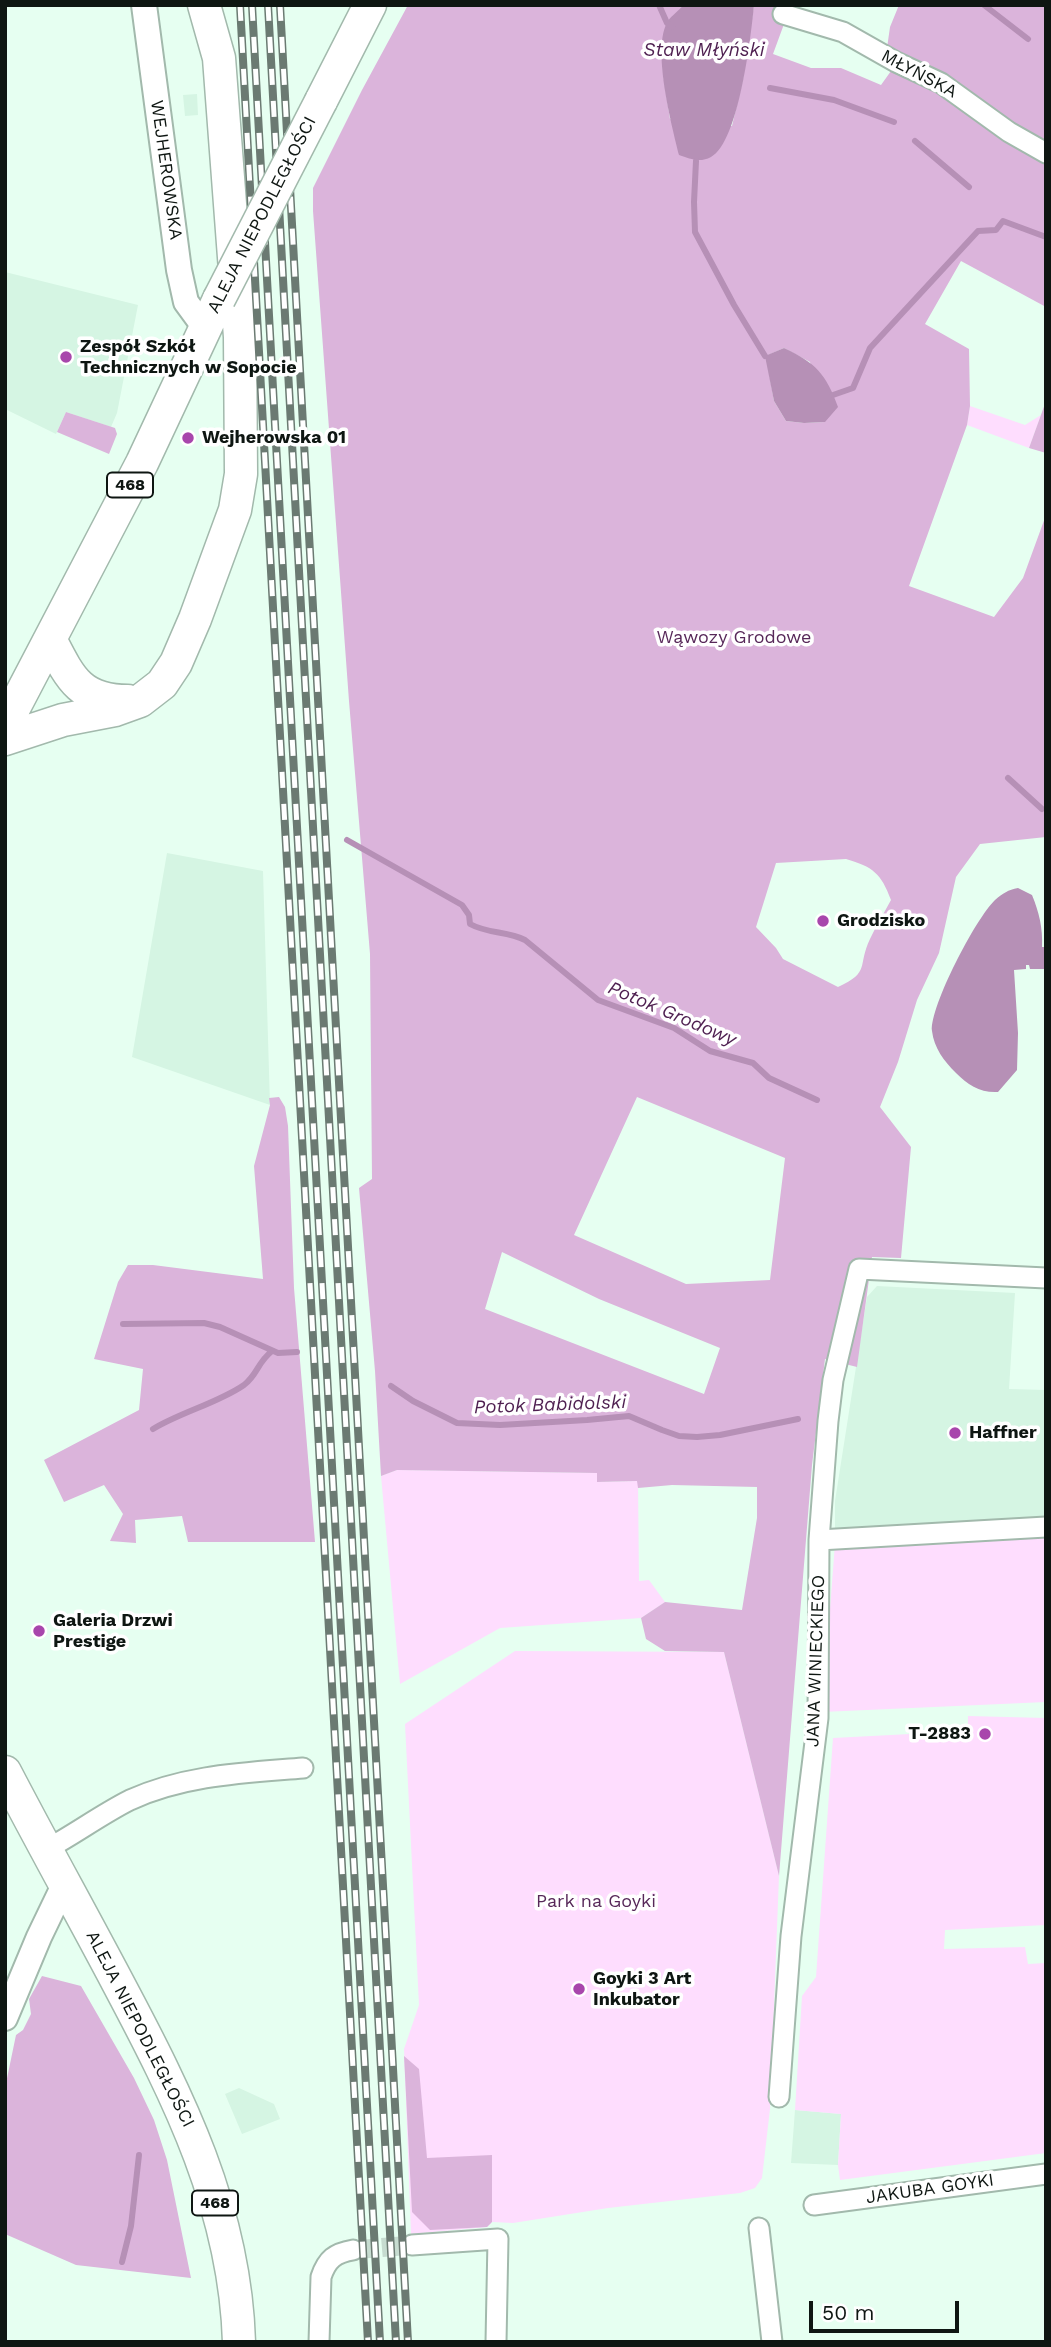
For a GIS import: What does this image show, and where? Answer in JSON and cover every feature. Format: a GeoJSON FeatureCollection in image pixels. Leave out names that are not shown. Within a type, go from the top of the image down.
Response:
{"type":"FeatureCollection","features":[{"type":"Feature","properties":{"kind":"main road"},"geometry":{"type":"LineString","coordinates":[[5,739],[63,720],[115,710],[140,701],[162,684],[181,652],[219,558],[235,510],[241,474],[240,337],[222,84],[219,58],[204,5]]}},
{"type":"Feature","properties":{"kind":"main road","name":"ALEJA NIEPODLEGŁOŚCI"},"geometry":{"type":"LineString","coordinates":[[5,725],[142,463],[219,299],[370,5]]}},
{"type":"Feature","properties":{"kind":"main road"},"geometry":{"type":"LineString","coordinates":[[50,639],[82,689],[108,701],[140,701]]}},
{"type":"Feature","properties":{"kind":"main road","name":"ALEJA NIEPODLEGŁOŚCI"},"geometry":{"type":"LineString","coordinates":[[5,1772],[165,2071],[192,2131],[212,2192],[231,2266],[239,2342]]}},
{"type":"Feature","properties":{"kind":"street","name":"WEJHEROWSKA"},"geometry":{"type":"LineString","coordinates":[[144,5],[179,270],[186,302],[205,328]]}},
{"type":"Feature","properties":{"kind":"street","name":"MŁYŃSKA"},"geometry":{"type":"LineString","coordinates":[[783,14],[843,32],[941,83],[1009,132],[1046,153]]}},
{"type":"Feature","properties":{"kind":"street","name":"JANA WINIECKIEGO"},"geometry":{"type":"LineString","coordinates":[[779,2097],[791,1936],[818,1718],[819,1539],[833,1380],[859,1269],[1046,1278]]}},
{"type":"Feature","properties":{"kind":"street"},"geometry":{"type":"LineString","coordinates":[[819,1539],[1046,1527]]}},
{"type":"Feature","properties":{"kind":"street"},"geometry":{"type":"LineString","coordinates":[[47,1849],[128,1801],[161,1788],[207,1776],[303,1768]]}},
{"type":"Feature","properties":{"kind":"street"},"geometry":{"type":"LineString","coordinates":[[5,2018],[65,1883]]}},
{"type":"Feature","properties":{"kind":"street","name":"JAKUBA GOYKI"},"geometry":{"type":"LineString","coordinates":[[814,2205],[1046,2174]]}},
{"type":"Feature","properties":{"kind":"street"},"geometry":{"type":"LineString","coordinates":[[759,2228],[772,2342]]}},
{"type":"Feature","properties":{"kind":"street"},"geometry":{"type":"LineString","coordinates":[[412,2245],[498,2239],[496,2342]]}},
{"type":"Feature","properties":{"kind":"street"},"geometry":{"type":"LineString","coordinates":[[319,2342],[320,2286],[324,2267],[339,2252],[354,2249]]}},
{"type":"Feature","properties":{"kind":"shaded area"},"geometry":{"type":"Polygon","coordinates":[[[197,94],[198,115],[185,116],[183,95],[197,94]]]}},
{"type":"Feature","properties":{"kind":"shaded area","name":"Zespół Szkół Technicznych w Sopocie"},"geometry":{"type":"Polygon","coordinates":[[[5,272],[138,305],[117,413],[111,427],[66,412],[56,434],[5,409],[5,272]]]}},
{"type":"Feature","properties":{"kind":"shaded area"},"geometry":{"type":"Polygon","coordinates":[[[167,853],[263,871],[270,1105],[132,1057],[167,853]]]}},
{"type":"Feature","properties":{"kind":"shaded area"},"geometry":{"type":"Polygon","coordinates":[[[877,1286],[1015,1293],[1009,1389],[1046,1390],[1046,1534],[835,1544],[835,1501],[867,1297],[877,1286]]]}},
{"type":"Feature","properties":{"kind":"shaded area"},"geometry":{"type":"Polygon","coordinates":[[[239,2088],[274,2104],[280,2119],[242,2134],[225,2094],[239,2088]]]}},
{"type":"Feature","properties":{"kind":"shaded area"},"geometry":{"type":"Polygon","coordinates":[[[795,2110],[841,2114],[838,2165],[791,2163],[795,2110]]]}},
{"type":"Feature","properties":{"kind":"green space","name":"Wąwozy Grodowe"},"geometry":{"type":"Polygon","coordinates":[[[408,5],[683,5],[662,45],[663,74],[670,119],[732,126],[743,79],[754,5],[791,5],[773,54],[811,68],[841,68],[881,85],[901,57],[887,48],[890,27],[899,5],[1046,5],[1046,307],[961,261],[925,324],[969,349],[970,406],[967,425],[909,586],[994,617],[1023,578],[1046,515],[1046,837],[980,844],[956,877],[939,953],[917,1000],[898,1062],[880,1107],[911,1147],[901,1258],[872,1257],[857,1367],[825,1359],[812,1465],[779,1876],[724,1652],[665,1651],[646,1639],[641,1618],[665,1602],[742,1610],[757,1518],[757,1487],[672,1485],[638,1488],[637,1481],[597,1482],[597,1473],[397,1470],[381,1476],[359,1188],[372,1179],[370,954],[313,211],[313,188],[408,5]],[[784,348],[766,356],[774,401],[786,421],[825,422],[810,362],[784,348]],[[846,859],[776,863],[756,927],[783,959],[838,987],[848,982],[862,968],[866,948],[891,900],[884,883],[869,868],[846,859]],[[637,1097],[574,1235],[686,1284],[770,1280],[785,1158],[637,1097]],[[502,1252],[485,1309],[704,1394],[720,1348],[599,1299],[502,1252]]]}},
{"type":"Feature","properties":{"kind":"green space"},"geometry":{"type":"Polygon","coordinates":[[[1046,401],[1046,453],[1029,448],[1046,401]]]}},
{"type":"Feature","properties":{"kind":"green space"},"geometry":{"type":"Polygon","coordinates":[[[970,406],[1025,425],[1041,415],[1029,448],[967,425],[970,406]]]}},
{"type":"Feature","properties":{"kind":"green space"},"geometry":{"type":"Polygon","coordinates":[[[66,412],[115,428],[117,434],[109,454],[57,432],[66,412]]]}},
{"type":"Feature","properties":{"kind":"green space"},"geometry":{"type":"Polygon","coordinates":[[[279,1097],[285,1107],[288,1126],[294,1288],[315,1542],[188,1542],[182,1516],[135,1520],[136,1543],[110,1541],[123,1514],[104,1485],[64,1502],[44,1460],[139,1410],[143,1369],[94,1359],[118,1282],[128,1265],[153,1265],[263,1279],[254,1166],[270,1105],[269,1098],[279,1097]]]}},
{"type":"Feature","properties":{"kind":"green space"},"geometry":{"type":"Polygon","coordinates":[[[397,1470],[598,1473],[598,1482],[638,1481],[639,1581],[649,1580],[665,1602],[641,1618],[500,1628],[400,1684],[381,1476],[397,1470]]]}},
{"type":"Feature","properties":{"kind":"green space"},"geometry":{"type":"Polygon","coordinates":[[[1046,1534],[1046,1702],[822,1712],[835,1544],[1046,1534]]]}},
{"type":"Feature","properties":{"kind":"green space","name":"Park na Goyki"},"geometry":{"type":"Polygon","coordinates":[[[515,1651],[724,1652],[779,1876],[770,2109],[762,2178],[755,2188],[740,2193],[608,2208],[513,2223],[492,2222],[487,2227],[411,2234],[404,2049],[419,2005],[405,1724],[515,1651]]]}},
{"type":"Feature","properties":{"kind":"green space"},"geometry":{"type":"Polygon","coordinates":[[[968,1716],[1046,1718],[1046,1925],[945,1930],[944,1949],[1025,1947],[1028,1964],[1046,1963],[1046,2153],[840,2180],[838,2165],[841,2114],[795,2110],[802,1996],[816,1977],[833,1738],[968,1731],[968,1716]]]}},
{"type":"Feature","properties":{"kind":"green space"},"geometry":{"type":"Polygon","coordinates":[[[42,1976],[81,1986],[134,2078],[154,2120],[167,2160],[191,2278],[76,2265],[5,2234],[5,2088],[16,2035],[23,2030],[31,2014],[29,1999],[42,1976]]]}},
{"type":"Feature","properties":{"kind":"green space"},"geometry":{"type":"Polygon","coordinates":[[[404,2056],[419,2069],[427,2158],[492,2155],[492,2222],[487,2227],[430,2230],[412,2212],[404,2056]]]}},
{"type":"Feature","properties":{"kind":"water","name":"Staw Młyński"},"geometry":{"type":"Polygon","coordinates":[[[683,5],[754,5],[736,110],[721,147],[711,157],[703,160],[679,155],[664,87],[663,33],[668,21],[683,5]]]}},
{"type":"Feature","properties":{"kind":"water"},"geometry":{"type":"Polygon","coordinates":[[[784,348],[812,365],[829,386],[838,407],[825,422],[786,421],[774,401],[765,356],[784,348]]]}},
{"type":"Feature","properties":{"kind":"water"},"geometry":{"type":"Polygon","coordinates":[[[1018,888],[1032,895],[1037,908],[1042,947],[1046,947],[1046,969],[1030,969],[1029,965],[1026,965],[1026,969],[1014,970],[1018,1033],[1017,1070],[998,1092],[986,1091],[965,1081],[944,1059],[933,1037],[933,1019],[946,983],[977,925],[995,900],[1018,888]]]}},
{"type":"Feature","properties":{"kind":"waterway"},"geometry":{"type":"LineString","coordinates":[[659,5],[667,23],[672,27]]}},
{"type":"Feature","properties":{"kind":"waterway"},"geometry":{"type":"LineString","coordinates":[[984,5],[1028,39]]}},
{"type":"Feature","properties":{"kind":"waterway"},"geometry":{"type":"LineString","coordinates":[[770,88],[834,100],[894,122]]}},
{"type":"Feature","properties":{"kind":"waterway"},"geometry":{"type":"LineString","coordinates":[[915,141],[969,187]]}},
{"type":"Feature","properties":{"kind":"waterway"},"geometry":{"type":"LineString","coordinates":[[696,161],[695,232],[765,356]]}},
{"type":"Feature","properties":{"kind":"waterway"},"geometry":{"type":"LineString","coordinates":[[833,395],[853,388],[870,348],[978,231],[996,230],[1003,221],[1046,237]]}},
{"type":"Feature","properties":{"kind":"waterway","name":"Potok Grodowy"},"geometry":{"type":"LineString","coordinates":[[1008,778],[1042,809]]}},
{"type":"Feature","properties":{"kind":"waterway","name":"Potok Grodowy"},"geometry":{"type":"LineString","coordinates":[[347,840],[462,905],[469,915],[470,924],[525,940],[598,1000],[674,1028],[710,1051],[753,1063],[769,1078],[817,1100]]}},
{"type":"Feature","properties":{"kind":"waterway","name":"Potok Babidolski"},"geometry":{"type":"LineString","coordinates":[[123,1324],[204,1323],[220,1327],[278,1353],[297,1352]]}},
{"type":"Feature","properties":{"kind":"waterway"},"geometry":{"type":"LineString","coordinates":[[153,1429],[244,1385],[272,1351]]}},
{"type":"Feature","properties":{"kind":"waterway","name":"Potok Babidolski"},"geometry":{"type":"LineString","coordinates":[[391,1386],[413,1401],[457,1423],[500,1425],[629,1416],[679,1436],[697,1437],[798,1419]]}},
{"type":"Feature","properties":{"kind":"waterway"},"geometry":{"type":"LineString","coordinates":[[122,2262],[131,2226],[139,2155]]}},
{"type":"Feature","properties":{"kind":"tunnel"},"geometry":{"type":"LineString","coordinates":[[353,2250],[412,2245]]}},
{"type":"Feature","properties":{"kind":"railway"},"geometry":{"type":"LineString","coordinates":[[240,5],[368,2342]]}},
{"type":"Feature","properties":{"kind":"railway"},"geometry":{"type":"LineString","coordinates":[[252,5],[380,2342]]}},
{"type":"Feature","properties":{"kind":"railway"},"geometry":{"type":"LineString","coordinates":[[268,5],[396,2342]]}},
{"type":"Feature","properties":{"kind":"railway"},"geometry":{"type":"LineString","coordinates":[[280,5],[408,2342]]}},
{"type":"Feature","properties":{"kind":"place","name":"Zespół Szkół Technicznych w Sopocie"},"geometry":{"type":"Point","coordinates":[66,357]}},
{"type":"Feature","properties":{"kind":"place","name":"Wejherowska 01"},"geometry":{"type":"Point","coordinates":[188,438]}},
{"type":"Feature","properties":{"kind":"place","name":"Grodzisko"},"geometry":{"type":"Point","coordinates":[823,921]}},
{"type":"Feature","properties":{"kind":"place","name":"Haffner"},"geometry":{"type":"Point","coordinates":[955,1433]}},
{"type":"Feature","properties":{"kind":"place","name":"Galeria Drzwi Prestige"},"geometry":{"type":"Point","coordinates":[39,1631]}},
{"type":"Feature","properties":{"kind":"place","name":"T-2883"},"geometry":{"type":"Point","coordinates":[985,1734]}},
{"type":"Feature","properties":{"kind":"place","name":"Goyki 3 Art Inkubator"},"geometry":{"type":"Point","coordinates":[579,1989]}}]}
